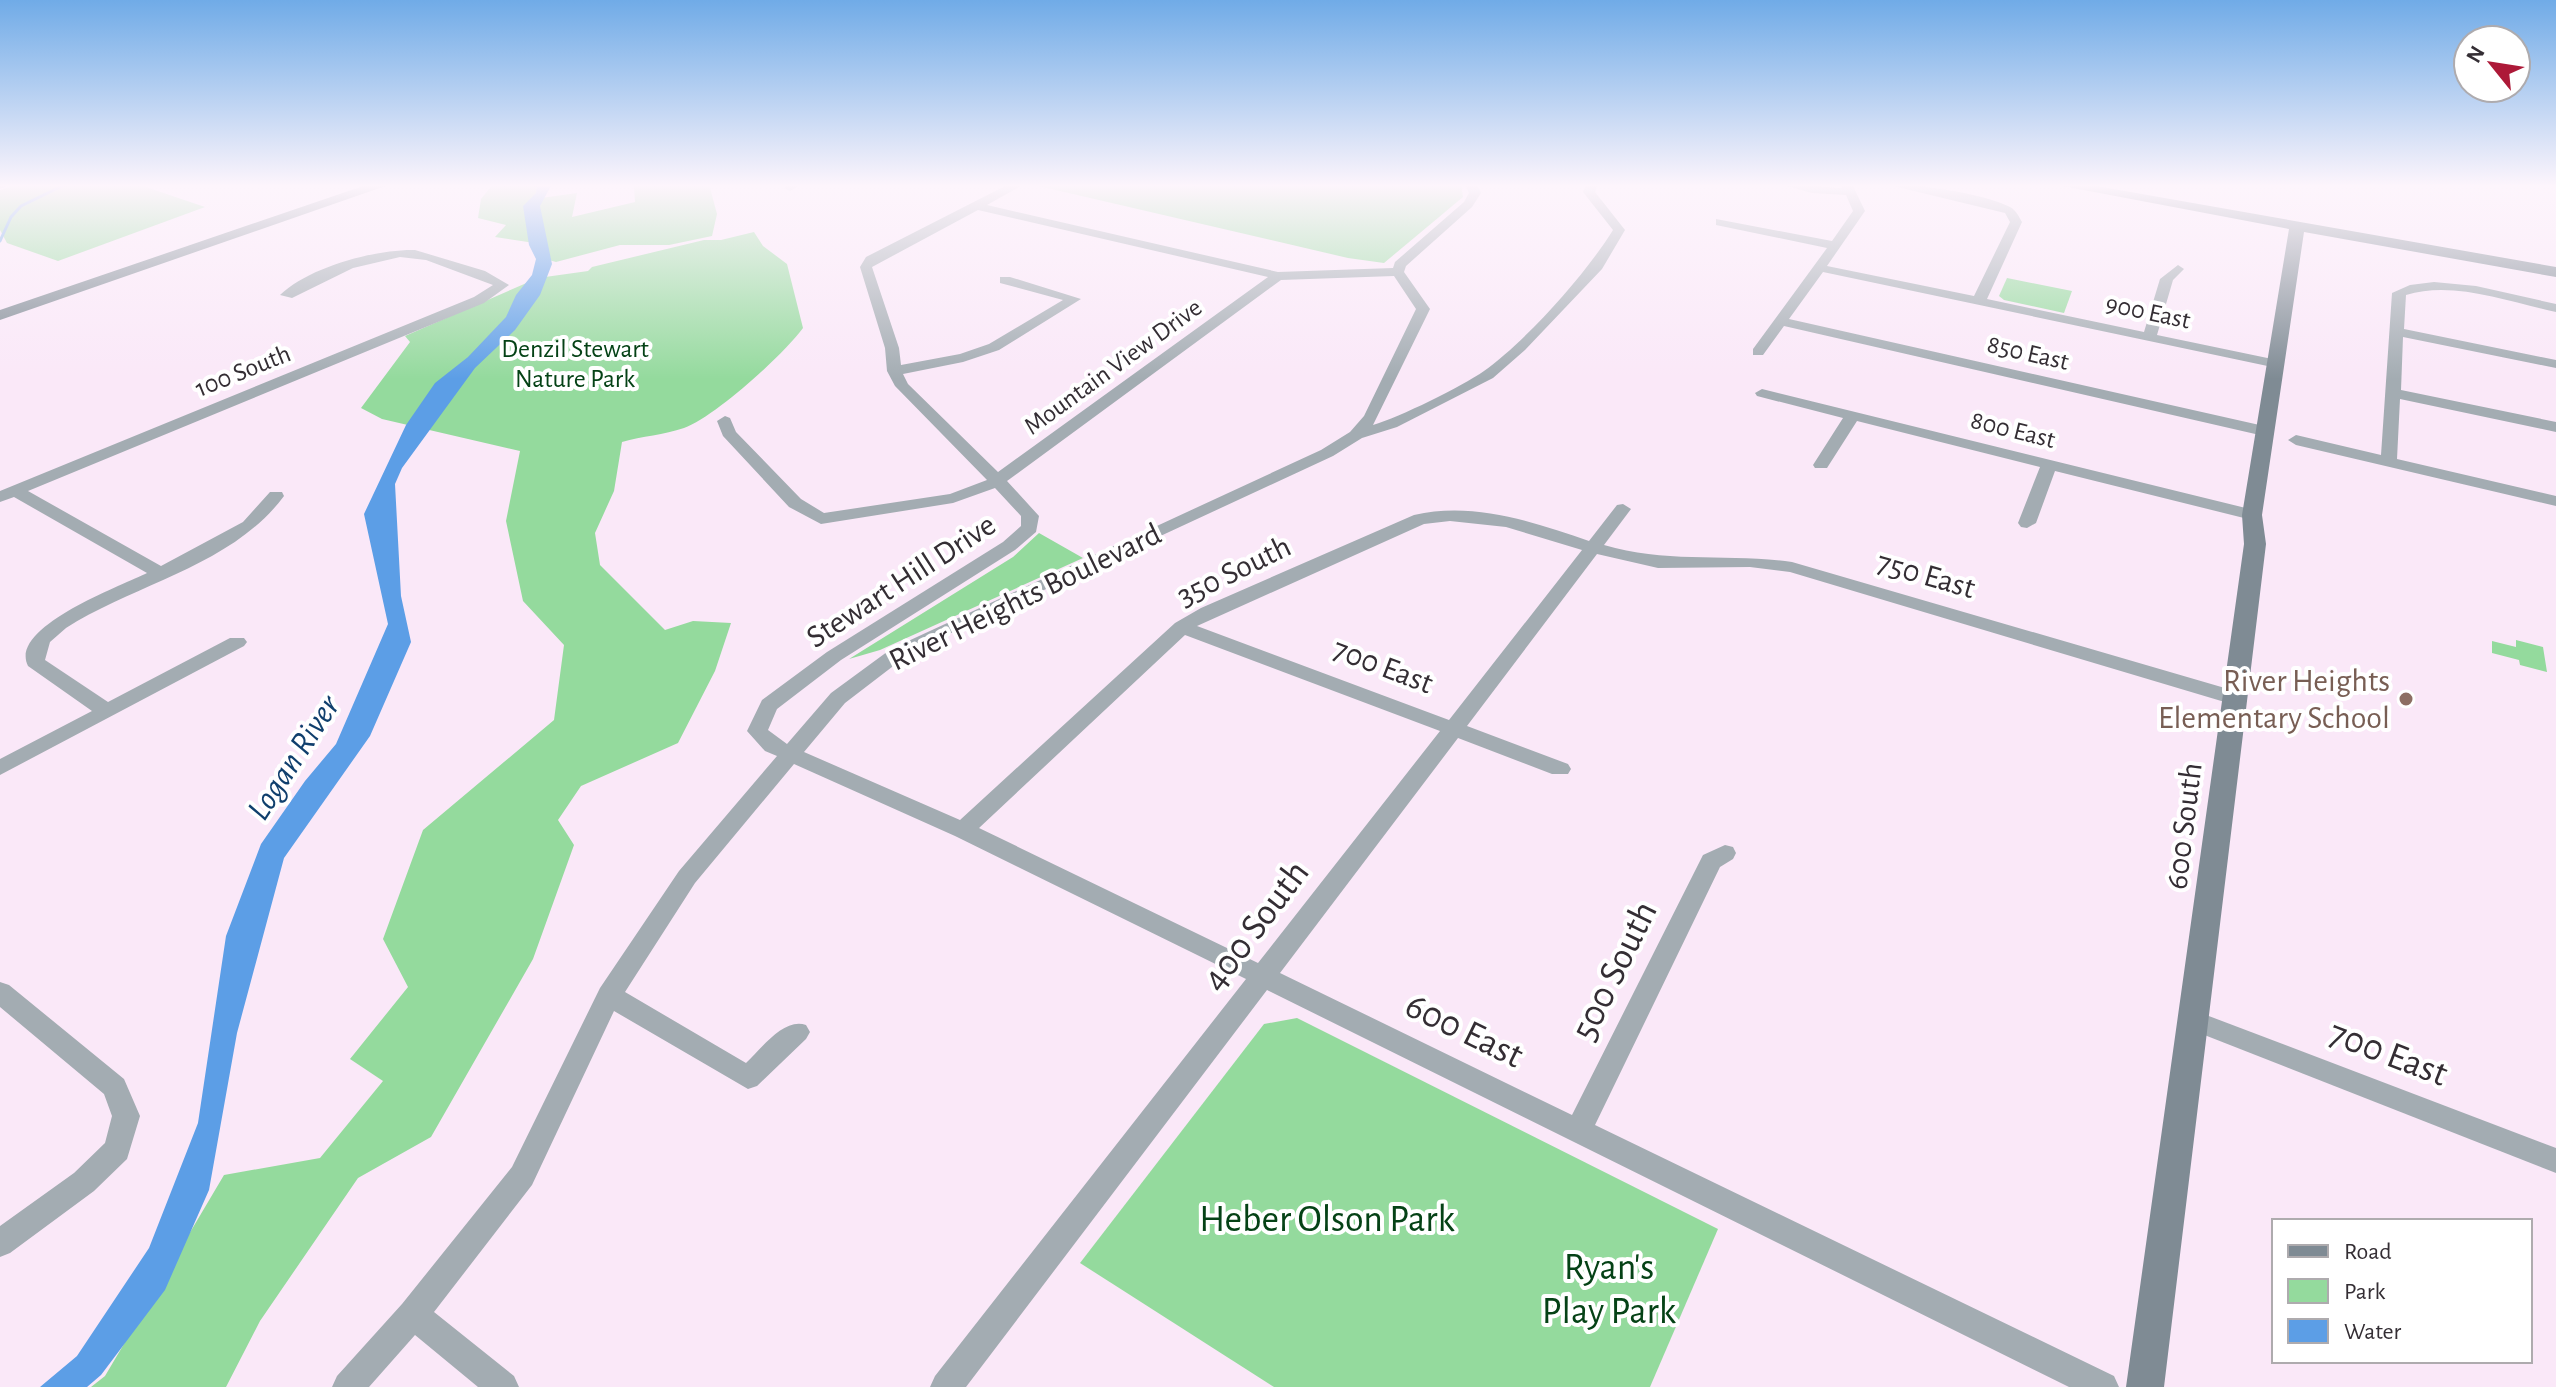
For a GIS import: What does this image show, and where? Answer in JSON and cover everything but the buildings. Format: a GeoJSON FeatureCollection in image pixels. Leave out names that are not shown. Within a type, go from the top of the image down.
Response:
{"type":"FeatureCollection","features":[{"type":"Feature","properties":{"kind":"street"},"geometry":{"type":"LineString","coordinates":[[0,315],[194,249]]}},
{"type":"Feature","properties":{"kind":"street","name":"Stewart Hill Drive"},"geometry":{"type":"LineString","coordinates":[[788,754],[772,746],[757,731],[769,705],[834,656],[1009,546],[1030,528],[1030,516],[902,386],[894,371],[892,348],[866,267],[871,260],[893,249]]}},
{"type":"Feature","properties":{"kind":"street"},"geometry":{"type":"LineString","coordinates":[[1161,249],[1278,276],[1398,272],[1400,265],[1418,249]]}},
{"type":"Feature","properties":{"kind":"street"},"geometry":{"type":"LineString","coordinates":[[1356,435],[1392,424],[1488,375],[1597,266],[1608,249]]}},
{"type":"Feature","properties":{"kind":"street"},"geometry":{"type":"LineString","coordinates":[[1758,352],[1834,249]]}},
{"type":"Feature","properties":{"kind":"street"},"geometry":{"type":"LineString","coordinates":[[1979,301],[2003,249]]}},
{"type":"Feature","properties":{"kind":"street","name":"600 South"},"geometry":{"type":"LineString","coordinates":[[2145,1387],[2255,544],[2252,515],[2294,249]]}},
{"type":"Feature","properties":{"kind":"street"},"geometry":{"type":"LineString","coordinates":[[2422,249],[2556,272]]}},
{"type":"Feature","properties":{"kind":"street","name":"100 South"},"geometry":{"type":"LineString","coordinates":[[8,494],[479,300],[502,285],[492,277],[416,254],[397,253],[374,257],[307,282],[287,295]]}},
{"type":"Feature","properties":{"kind":"street","name":"900 East"},"geometry":{"type":"LineString","coordinates":[[1820,268],[2277,364]]}},
{"type":"Feature","properties":{"kind":"street"},"geometry":{"type":"LineString","coordinates":[[2149,337],[2167,279],[2178,269]]}},
{"type":"Feature","properties":{"kind":"street","name":"River Heights Boulevard"},"geometry":{"type":"LineString","coordinates":[[348,1387],[413,1314],[522,1176],[609,995],[687,877],[838,698],[898,653],[1316,458],[1356,435],[1371,417],[1423,309],[1398,272]]}},
{"type":"Feature","properties":{"kind":"street","name":"Mountain View Drive"},"geometry":{"type":"LineString","coordinates":[[725,421],[729,433],[795,503],[821,519],[953,498],[996,482],[1278,276]]}},
{"type":"Feature","properties":{"kind":"street"},"geometry":{"type":"LineString","coordinates":[[894,371],[963,358],[994,347],[1074,299],[1005,280]]}},
{"type":"Feature","properties":{"kind":"street"},"geometry":{"type":"LineString","coordinates":[[2389,462],[2399,293],[2409,288],[2452,288],[2556,308]]}},
{"type":"Feature","properties":{"kind":"street","name":"850 East"},"geometry":{"type":"LineString","coordinates":[[1781,321],[2264,431]]}},
{"type":"Feature","properties":{"kind":"street"},"geometry":{"type":"LineString","coordinates":[[2398,332],[2556,364]]}},
{"type":"Feature","properties":{"kind":"street","name":"800 East"},"geometry":{"type":"LineString","coordinates":[[1762,393],[2252,515]]}},
{"type":"Feature","properties":{"kind":"street"},"geometry":{"type":"LineString","coordinates":[[2395,393],[2556,427]]}},
{"type":"Feature","properties":{"kind":"street"},"geometry":{"type":"LineString","coordinates":[[1821,465],[1853,415]]}},
{"type":"Feature","properties":{"kind":"street"},"geometry":{"type":"LineString","coordinates":[[2296,440],[2556,501]]}},
{"type":"Feature","properties":{"kind":"street"},"geometry":{"type":"LineString","coordinates":[[2027,523],[2049,464]]}},
{"type":"Feature","properties":{"kind":"street"},"geometry":{"type":"LineString","coordinates":[[8,494],[160,573]]}},
{"type":"Feature","properties":{"kind":"street"},"geometry":{"type":"LineString","coordinates":[[107,711],[35,662],[36,645],[46,633],[66,620],[249,526],[276,496]]}},
{"type":"Feature","properties":{"kind":"street","name":"400 South"},"geometry":{"type":"LineString","coordinates":[[946,1387],[1623,509]]}},
{"type":"Feature","properties":{"kind":"street","name":"350 South"},"geometry":{"type":"LineString","coordinates":[[963,830],[1182,627],[1208,612],[1432,517],[1469,514],[1493,518],[1594,548]]}},
{"type":"Feature","properties":{"kind":"street","name":"750 East"},"geometry":{"type":"LineString","coordinates":[[1594,548],[1647,562],[1687,565],[1746,561],[1792,567],[2235,698]]}},
{"type":"Feature","properties":{"kind":"street","name":"700 East"},"geometry":{"type":"LineString","coordinates":[[1182,627],[1560,769]]}},
{"type":"Feature","properties":{"kind":"street"},"geometry":{"type":"LineString","coordinates":[[0,768],[237,642]]}},
{"type":"Feature","properties":{"kind":"street","name":"600 East"},"geometry":{"type":"LineString","coordinates":[[788,754],[963,830],[2103,1387]]}},
{"type":"Feature","properties":{"kind":"street","name":"500 South"},"geometry":{"type":"LineString","coordinates":[[1579,1129],[1711,861],[1725,853]]}},
{"type":"Feature","properties":{"kind":"street"},"geometry":{"type":"LineString","coordinates":[[0,992],[115,1087],[126,1116],[117,1150],[84,1182],[0,1243]]}},
{"type":"Feature","properties":{"kind":"street"},"geometry":{"type":"LineString","coordinates":[[609,995],[748,1078],[797,1032]]}},
{"type":"Feature","properties":{"kind":"street","name":"700 East"},"geometry":{"type":"LineString","coordinates":[[2193,1020],[2556,1161]]}},
{"type":"Feature","properties":{"kind":"street"},"geometry":{"type":"LineString","coordinates":[[413,1314],[503,1387]]}},
{"type":"Feature","properties":{"kind":"green space"},"geometry":{"type":"Polygon","coordinates":[[[23,249],[91,249],[58,261],[23,249]]]}},
{"type":"Feature","properties":{"kind":"green space"},"geometry":{"type":"Polygon","coordinates":[[[541,249],[606,249],[556,262],[542,258],[541,249]]]}},
{"type":"Feature","properties":{"kind":"green space","name":"Denzil Stewart Nature Park"},"geometry":{"type":"Polygon","coordinates":[[[668,249],[767,249],[787,264],[803,328],[748,384],[713,412],[684,428],[622,442],[614,491],[595,533],[600,565],[665,630],[693,621],[731,623],[715,671],[678,743],[581,786],[558,820],[574,845],[533,959],[431,1137],[358,1178],[260,1321],[226,1387],[91,1387],[105,1376],[224,1175],[320,1158],[383,1081],[350,1059],[408,987],[383,939],[423,830],[554,720],[564,645],[523,601],[506,521],[520,451],[382,419],[361,408],[410,342],[405,336],[538,278],[588,271],[592,267],[668,249]]]}},
{"type":"Feature","properties":{"kind":"green space"},"geometry":{"type":"Polygon","coordinates":[[[1308,249],[1401,249],[1384,263],[1308,249]]]}},
{"type":"Feature","properties":{"kind":"green space"},"geometry":{"type":"Polygon","coordinates":[[[2007,278],[2072,291],[2064,313],[2004,300],[1999,296],[2007,278]]]}},
{"type":"Feature","properties":{"kind":"green space"},"geometry":{"type":"Polygon","coordinates":[[[1039,533],[1083,558],[880,650],[849,659],[1013,557],[1039,533]]]}},
{"type":"Feature","properties":{"kind":"green space"},"geometry":{"type":"Polygon","coordinates":[[[2516,640],[2543,647],[2547,672],[2492,653],[2492,641],[2516,647],[2516,640]]]}},
{"type":"Feature","properties":{"kind":"green space","name":"Heber Olson Park"},"geometry":{"type":"Polygon","coordinates":[[[1297,1018],[1718,1229],[1650,1387],[1274,1387],[1080,1263],[1264,1024],[1297,1018]]]}},
{"type":"Feature","properties":{"kind":"water"},"geometry":{"type":"Polygon","coordinates":[[[531,249],[549,249],[552,264],[540,295],[515,330],[475,368],[402,468],[395,484],[401,596],[411,642],[370,736],[284,858],[237,1033],[209,1190],[165,1290],[101,1375],[87,1387],[40,1387],[77,1356],[149,1248],[198,1123],[226,936],[261,844],[305,781],[336,744],[388,624],[364,514],[406,425],[435,383],[468,357],[506,317],[516,295],[532,275],[536,259],[531,249]]]}},
{"type":"Feature","properties":{"kind":"place","name":"River Heights Elementary School"},"geometry":{"type":"Point","coordinates":[2406,699]}},
{"type":"Feature","properties":{"kind":"water label","name":"Logan River"},"geometry":{"type":"Point","coordinates":[294,758]}},
{"type":"Feature","properties":{"kind":"park label","name":"Ryan's Play Park"},"geometry":{"type":"Point","coordinates":[1609,1290]}}]}
